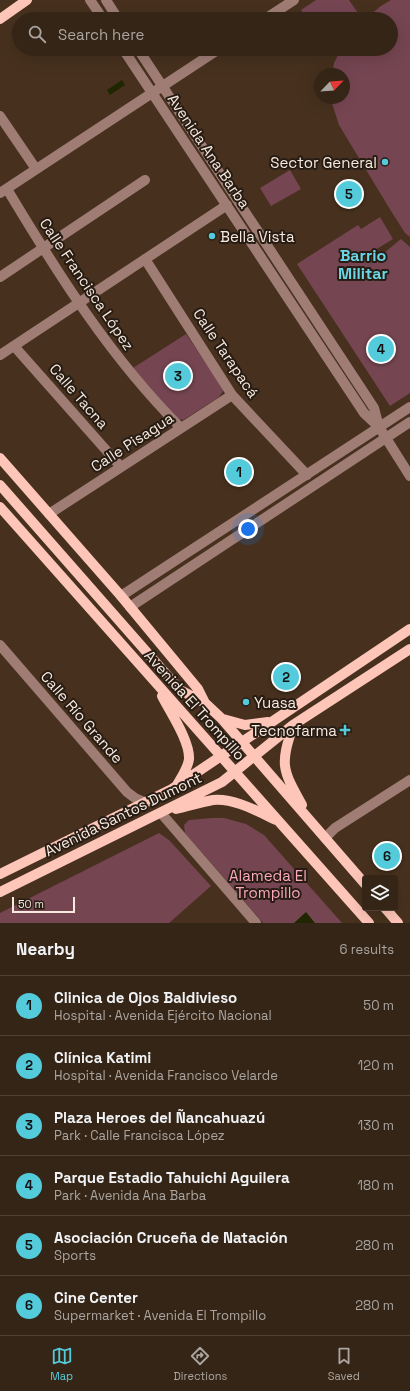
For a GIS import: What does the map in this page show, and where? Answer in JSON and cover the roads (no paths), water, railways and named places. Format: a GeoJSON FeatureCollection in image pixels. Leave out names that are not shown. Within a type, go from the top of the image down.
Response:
{"type":"FeatureCollection","features":[{"type":"Feature","properties":{"kind":"main road"},"geometry":{"type":"LineString","coordinates":[[0,18],[26,0]]}},
{"type":"Feature","properties":{"kind":"main road","name":"Avenida El Trompillo"},"geometry":{"type":"LineString","coordinates":[[0,458],[121,596],[198,689],[205,703]]}},
{"type":"Feature","properties":{"kind":"main road","name":"Avenida El Trompillo"},"geometry":{"type":"LineString","coordinates":[[0,485],[180,690],[205,703],[221,718],[362,880]]}},
{"type":"Feature","properties":{"kind":"main road","name":"Avenida El Trompillo"},"geometry":{"type":"LineString","coordinates":[[0,507],[369,923]]}},
{"type":"Feature","properties":{"kind":"main road","name":"Avenida Santos Dumont"},"geometry":{"type":"LineString","coordinates":[[1,871],[146,803],[175,787],[410,629]]}},
{"type":"Feature","properties":{"kind":"main road","name":"Avenida Santos Dumont"},"geometry":{"type":"LineString","coordinates":[[0,892],[222,782],[293,725],[410,649]]}},
{"type":"Feature","properties":{"kind":"main road"},"geometry":{"type":"LineString","coordinates":[[156,683],[181,734],[188,752],[188,762],[175,787]]}},
{"type":"Feature","properties":{"kind":"main road"},"geometry":{"type":"LineString","coordinates":[[221,718],[245,725],[272,722]]}},
{"type":"Feature","properties":{"kind":"main road"},"geometry":{"type":"LineString","coordinates":[[293,725],[285,749],[284,764],[288,778],[312,822]]}},
{"type":"Feature","properties":{"kind":"main road"},"geometry":{"type":"LineString","coordinates":[[161,813],[213,800],[227,801],[260,812],[281,823]]}},
{"type":"Feature","properties":{"kind":"main road"},"geometry":{"type":"LineString","coordinates":[[388,911],[398,923]]}},
{"type":"Feature","properties":{"kind":"street"},"geometry":{"type":"LineString","coordinates":[[90,0],[98,12]]}},
{"type":"Feature","properties":{"kind":"street"},"geometry":{"type":"LineString","coordinates":[[106,0],[114,12]]}},
{"type":"Feature","properties":{"kind":"street"},"geometry":{"type":"LineString","coordinates":[[276,12],[294,0]]}},
{"type":"Feature","properties":{"kind":"street","name":"Avenida Ana Barba"},"geometry":{"type":"LineString","coordinates":[[128,56],[228,205],[364,413],[379,427],[410,476]]}},
{"type":"Feature","properties":{"kind":"street","name":"Avenida Ana Barba"},"geometry":{"type":"LineString","coordinates":[[143,56],[374,408],[379,427]]}},
{"type":"Feature","properties":{"kind":"street"},"geometry":{"type":"LineString","coordinates":[[4,191],[208,56]]}},
{"type":"Feature","properties":{"kind":"street"},"geometry":{"type":"LineString","coordinates":[[0,116],[36,170]]}},
{"type":"Feature","properties":{"kind":"street"},"geometry":{"type":"LineString","coordinates":[[0,277],[145,180]]}},
{"type":"Feature","properties":{"kind":"street","name":"Calle Francisca López"},"geometry":{"type":"LineString","coordinates":[[4,191],[78,303],[116,356],[181,428]]}},
{"type":"Feature","properties":{"kind":"street"},"geometry":{"type":"LineString","coordinates":[[0,354],[228,205]]}},
{"type":"Feature","properties":{"kind":"street"},"geometry":{"type":"LineString","coordinates":[[233,214],[242,208]]}},
{"type":"Feature","properties":{"kind":"street","name":"Calle Tarapacá"},"geometry":{"type":"LineString","coordinates":[[145,259],[232,394],[307,475]]}},
{"type":"Feature","properties":{"kind":"street"},"geometry":{"type":"LineString","coordinates":[[288,298],[297,292]]}},
{"type":"Feature","properties":{"kind":"street","name":"Calle Tacna"},"geometry":{"type":"LineString","coordinates":[[14,346],[121,467]]}},
{"type":"Feature","properties":{"kind":"street","name":"Calle Pisagua"},"geometry":{"type":"LineString","coordinates":[[49,514],[232,394]]}},
{"type":"Feature","properties":{"kind":"street"},"geometry":{"type":"LineString","coordinates":[[121,596],[410,407]]}},
{"type":"Feature","properties":{"kind":"street"},"geometry":{"type":"LineString","coordinates":[[130,607],[410,422]]}},
{"type":"Feature","properties":{"kind":"street","name":"Calle Río Grande"},"geometry":{"type":"LineString","coordinates":[[0,645],[127,792],[146,803]]}},
{"type":"Feature","properties":{"kind":"street"},"geometry":{"type":"LineString","coordinates":[[326,838],[335,828],[410,780]]}},
{"type":"Feature","properties":{"kind":"street"},"geometry":{"type":"LineString","coordinates":[[161,813],[256,923]]}},
{"type":"Feature","properties":{"kind":"place","name":"Sector General"},"geometry":{"type":"Point","coordinates":[385,162]}},
{"type":"Feature","properties":{"kind":"place","name":"Asociación Cruceña de Natación"},"geometry":{"type":"Point","coordinates":[349,194]}},
{"type":"Feature","properties":{"kind":"place","name":"Bella Vista"},"geometry":{"type":"Point","coordinates":[212,236]}},
{"type":"Feature","properties":{"kind":"place","name":"Parque Estadio Tahuichi Aguilera"},"geometry":{"type":"Point","coordinates":[381,349]}},
{"type":"Feature","properties":{"kind":"place","name":"Plaza Heroes del Ñancahuazú"},"geometry":{"type":"Point","coordinates":[178,376]}},
{"type":"Feature","properties":{"kind":"place","name":"Clinica de Ojos Baldivieso"},"geometry":{"type":"Point","coordinates":[239,472]}},
{"type":"Feature","properties":{"kind":"place","name":"Clínica Katimi"},"geometry":{"type":"Point","coordinates":[286,677]}},
{"type":"Feature","properties":{"kind":"place","name":"Yuasa"},"geometry":{"type":"Point","coordinates":[246,702]}},
{"type":"Feature","properties":{"kind":"place","name":"Tecnofarma"},"geometry":{"type":"Point","coordinates":[345,730]}},
{"type":"Feature","properties":{"kind":"place","name":"Cine Center"},"geometry":{"type":"Point","coordinates":[387,856]}},
{"type":"Feature","properties":{"kind":"district","name":"Barrio Militar"},"geometry":{"type":"Point","coordinates":[363,264]}},
{"type":"Feature","properties":{"kind":"park label","name":"Alameda El Trompillo"},"geometry":{"type":"Point","coordinates":[268,884]}}]}
